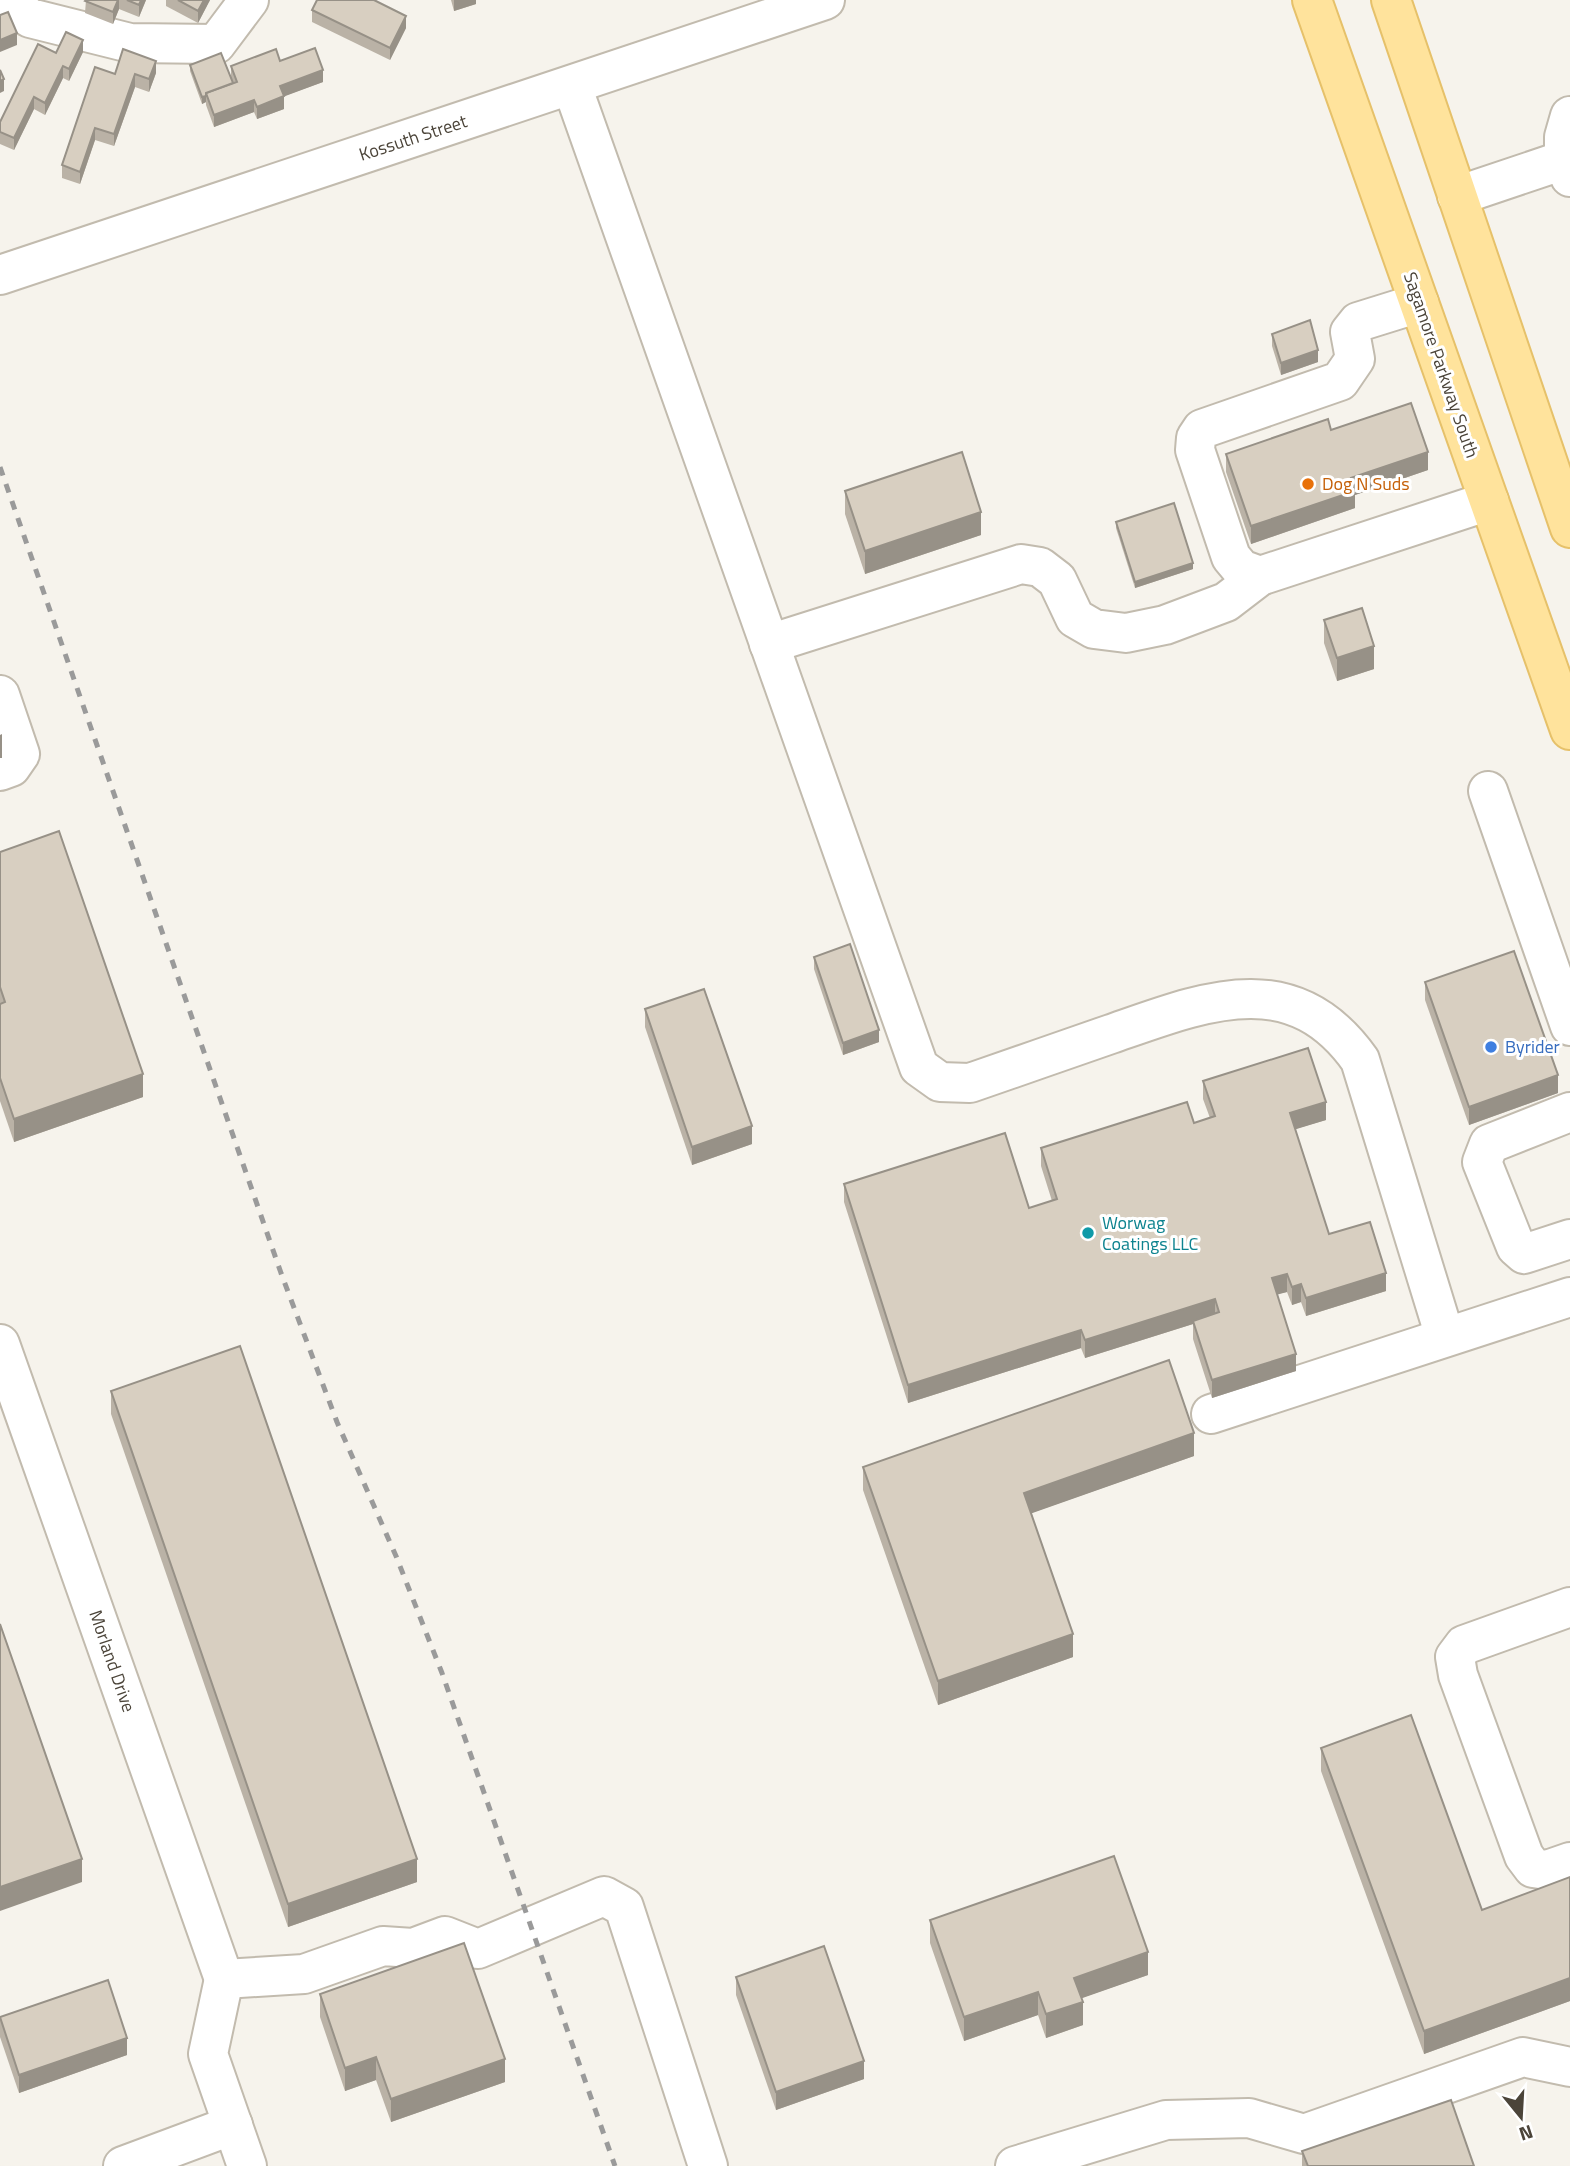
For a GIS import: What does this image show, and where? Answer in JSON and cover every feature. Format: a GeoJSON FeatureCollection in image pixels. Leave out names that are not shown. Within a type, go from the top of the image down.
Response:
{"type":"FeatureCollection","features":[{"type":"Feature","properties":{"kind":"main road","name":"Sagamore Parkway South"},"geometry":{"type":"LineString","coordinates":[[1312,0],[1570,730]]}},
{"type":"Feature","properties":{"kind":"main road"},"geometry":{"type":"LineString","coordinates":[[1391,0],[1457,196],[1560,470],[1570,528]]}},
{"type":"Feature","properties":{"kind":"street"},"geometry":{"type":"LineString","coordinates":[[4,0],[30,18],[130,43],[216,44],[249,0]]}},
{"type":"Feature","properties":{"kind":"street","name":"Kossuth Street"},"geometry":{"type":"LineString","coordinates":[[0,275],[572,86],[769,9],[825,0]]}},
{"type":"Feature","properties":{"kind":"street"},"geometry":{"type":"LineString","coordinates":[[572,86],[919,1067],[940,1082],[970,1083],[1199,1003],[1250,997],[1292,1004],[1320,1019],[1344,1038],[1360,1060],[1445,1337]]}},
{"type":"Feature","properties":{"kind":"street"},"geometry":{"type":"LineString","coordinates":[[1457,196],[1567,169],[1564,137],[1570,116]]}},
{"type":"Feature","properties":{"kind":"street"},"geometry":{"type":"LineString","coordinates":[[1260,576],[1241,569],[1231,557],[1195,450],[1196,438],[1202,429],[1340,381],[1355,359],[1350,332],[1358,322],[1419,303]]}},
{"type":"Feature","properties":{"kind":"street"},"geometry":{"type":"LineString","coordinates":[[769,645],[1021,564],[1040,567],[1056,580],[1075,618],[1094,629],[1126,633],[1165,625],[1226,603],[1260,576],[1489,501]]}},
{"type":"Feature","properties":{"kind":"street"},"geometry":{"type":"LineString","coordinates":[[0,695],[20,754],[11,767],[0,771]]}},
{"type":"Feature","properties":{"kind":"street"},"geometry":{"type":"LineString","coordinates":[[1488,791],[1570,1026]]}},
{"type":"Feature","properties":{"kind":"street"},"geometry":{"type":"LineString","coordinates":[[1570,1112],[1489,1144],[1482,1162],[1516,1247],[1524,1254],[1570,1239]]}},
{"type":"Feature","properties":{"kind":"street"},"geometry":{"type":"LineString","coordinates":[[1212,1414],[1570,1297]]}},
{"type":"Feature","properties":{"kind":"street","name":"Morland Drive"},"geometry":{"type":"LineString","coordinates":[[0,1344],[224,1979]]}},
{"type":"Feature","properties":{"kind":"street"},"geometry":{"type":"LineString","coordinates":[[1570,1607],[1464,1645],[1455,1657],[1458,1675],[1524,1856],[1533,1868],[1547,1870],[1570,1862]]}},
{"type":"Feature","properties":{"kind":"street"},"geometry":{"type":"LineString","coordinates":[[247,2166],[208,2054],[224,1979],[304,1975],[383,1946],[414,1948],[445,1936],[478,1949],[604,1896],[624,1907],[708,2166]]}},
{"type":"Feature","properties":{"kind":"street"},"geometry":{"type":"LineString","coordinates":[[1014,2166],[1166,2120],[1250,2118],[1304,2134],[1523,2057],[1570,2067]]}},
{"type":"Feature","properties":{"kind":"street"},"geometry":{"type":"LineString","coordinates":[[122,2166],[233,2125]]}},
{"type":"Feature","properties":{"kind":"building"},"geometry":{"type":"Polygon","coordinates":[[[86,0],[118,0],[113,12],[86,0]]]}},
{"type":"Feature","properties":{"kind":"building"},"geometry":{"type":"Polygon","coordinates":[[[127,0],[141,0],[139,5],[127,0]]]}},
{"type":"Feature","properties":{"kind":"building"},"geometry":{"type":"Polygon","coordinates":[[[178,0],[204,0],[198,11],[178,0]]]}},
{"type":"Feature","properties":{"kind":"building"},"geometry":{"type":"Polygon","coordinates":[[[317,0],[374,0],[406,16],[390,48],[312,10],[317,0]]]}},
{"type":"Feature","properties":{"kind":"building"},"geometry":{"type":"Polygon","coordinates":[[[8,12],[17,33],[0,40],[0,15],[8,12]]]}},
{"type":"Feature","properties":{"kind":"building"},"geometry":{"type":"Polygon","coordinates":[[[66,32],[83,40],[69,69],[63,66],[45,103],[34,97],[14,138],[0,132],[0,122],[38,44],[56,53],[66,32]]]}},
{"type":"Feature","properties":{"kind":"building"},"geometry":{"type":"Polygon","coordinates":[[[315,48],[323,70],[280,86],[284,96],[257,107],[254,100],[214,115],[206,93],[237,82],[231,66],[276,49],[280,61],[315,48]]]}},
{"type":"Feature","properties":{"kind":"building"},"geometry":{"type":"Polygon","coordinates":[[[123,49],[156,61],[149,79],[135,74],[114,134],[95,128],[80,172],[62,165],[95,67],[115,74],[123,49]]]}},
{"type":"Feature","properties":{"kind":"building"},"geometry":{"type":"Polygon","coordinates":[[[221,53],[233,83],[202,97],[190,65],[221,53]]]}},
{"type":"Feature","properties":{"kind":"building"},"geometry":{"type":"Polygon","coordinates":[[[1310,320],[1318,350],[1281,363],[1272,334],[1310,320]]]}},
{"type":"Feature","properties":{"kind":"building","name":"Dog N Suds"},"geometry":{"type":"Polygon","coordinates":[[[1411,403],[1428,452],[1351,478],[1355,491],[1251,526],[1226,454],[1328,419],[1331,430],[1411,403]]]}},
{"type":"Feature","properties":{"kind":"building"},"geometry":{"type":"Polygon","coordinates":[[[962,452],[981,512],[865,551],[845,491],[962,452]]]}},
{"type":"Feature","properties":{"kind":"building"},"geometry":{"type":"Polygon","coordinates":[[[1174,503],[1193,563],[1135,582],[1116,522],[1174,503]]]}},
{"type":"Feature","properties":{"kind":"building"},"geometry":{"type":"Polygon","coordinates":[[[1362,608],[1374,646],[1337,658],[1324,620],[1362,608]]]}},
{"type":"Feature","properties":{"kind":"building"},"geometry":{"type":"Polygon","coordinates":[[[59,831],[143,1074],[14,1119],[0,1078],[0,1004],[5,1002],[0,987],[0,852],[59,831]]]}},
{"type":"Feature","properties":{"kind":"building"},"geometry":{"type":"Polygon","coordinates":[[[850,944],[879,1030],[843,1043],[814,957],[850,944]]]}},
{"type":"Feature","properties":{"kind":"building","name":"Byrider"},"geometry":{"type":"Polygon","coordinates":[[[1514,951],[1558,1075],[1469,1107],[1425,982],[1514,951]]]}},
{"type":"Feature","properties":{"kind":"building"},"geometry":{"type":"Polygon","coordinates":[[[704,989],[752,1126],[692,1147],[645,1009],[704,989]]]}},
{"type":"Feature","properties":{"kind":"building","name":"Worwag Coatings LLC"},"geometry":{"type":"Polygon","coordinates":[[[1308,1048],[1326,1102],[1290,1113],[1329,1234],[1370,1222],[1386,1273],[1306,1298],[1301,1284],[1292,1287],[1287,1274],[1272,1278],[1296,1354],[1212,1380],[1193,1321],[1219,1312],[1215,1299],[1085,1340],[1081,1330],[908,1385],[844,1184],[1005,1133],[1029,1208],[1057,1199],[1041,1148],[1187,1102],[1194,1123],[1215,1116],[1203,1081],[1308,1048]]]}},
{"type":"Feature","properties":{"kind":"building"},"geometry":{"type":"Polygon","coordinates":[[[240,1346],[417,1859],[288,1904],[111,1391],[240,1346]]]}},
{"type":"Feature","properties":{"kind":"building"},"geometry":{"type":"Polygon","coordinates":[[[1169,1360],[1194,1433],[1024,1493],[1073,1634],[938,1681],[863,1467],[1169,1360]]]}},
{"type":"Feature","properties":{"kind":"building"},"geometry":{"type":"Polygon","coordinates":[[[0,1624],[82,1859],[0,1887],[0,1624]]]}},
{"type":"Feature","properties":{"kind":"building"},"geometry":{"type":"Polygon","coordinates":[[[1411,1715],[1482,1910],[1570,1877],[1570,1978],[1424,2031],[1321,1748],[1411,1715]]]}},
{"type":"Feature","properties":{"kind":"building"},"geometry":{"type":"Polygon","coordinates":[[[1114,1856],[1148,1952],[1074,1978],[1083,2002],[1046,2014],[1038,1992],[964,2017],[930,1920],[1114,1856]]]}},
{"type":"Feature","properties":{"kind":"building"},"geometry":{"type":"Polygon","coordinates":[[[464,1943],[505,2059],[391,2099],[376,2057],[345,2068],[320,1994],[464,1943]]]}},
{"type":"Feature","properties":{"kind":"building"},"geometry":{"type":"Polygon","coordinates":[[[824,1946],[864,2061],[776,2092],[736,1977],[824,1946]]]}},
{"type":"Feature","properties":{"kind":"building"},"geometry":{"type":"Polygon","coordinates":[[[108,1980],[127,2038],[19,2075],[0,2017],[108,1980]]]}},
{"type":"Feature","properties":{"kind":"building"},"geometry":{"type":"Polygon","coordinates":[[[1451,2100],[1474,2166],[1308,2166],[1302,2151],[1451,2100]]]}},
{"type":"Feature","properties":{"kind":"railway"},"geometry":{"type":"LineString","coordinates":[[0,467],[281,1273],[337,1422],[396,1556],[442,1673],[615,2166]]}},
{"type":"Feature","properties":{"kind":"place","name":"Dog N Suds"},"geometry":{"type":"Point","coordinates":[1308,484]}},
{"type":"Feature","properties":{"kind":"place","name":"Byrider"},"geometry":{"type":"Point","coordinates":[1491,1047]}},
{"type":"Feature","properties":{"kind":"place","name":"Worwag Coatings LLC"},"geometry":{"type":"Point","coordinates":[1088,1233]}}]}
